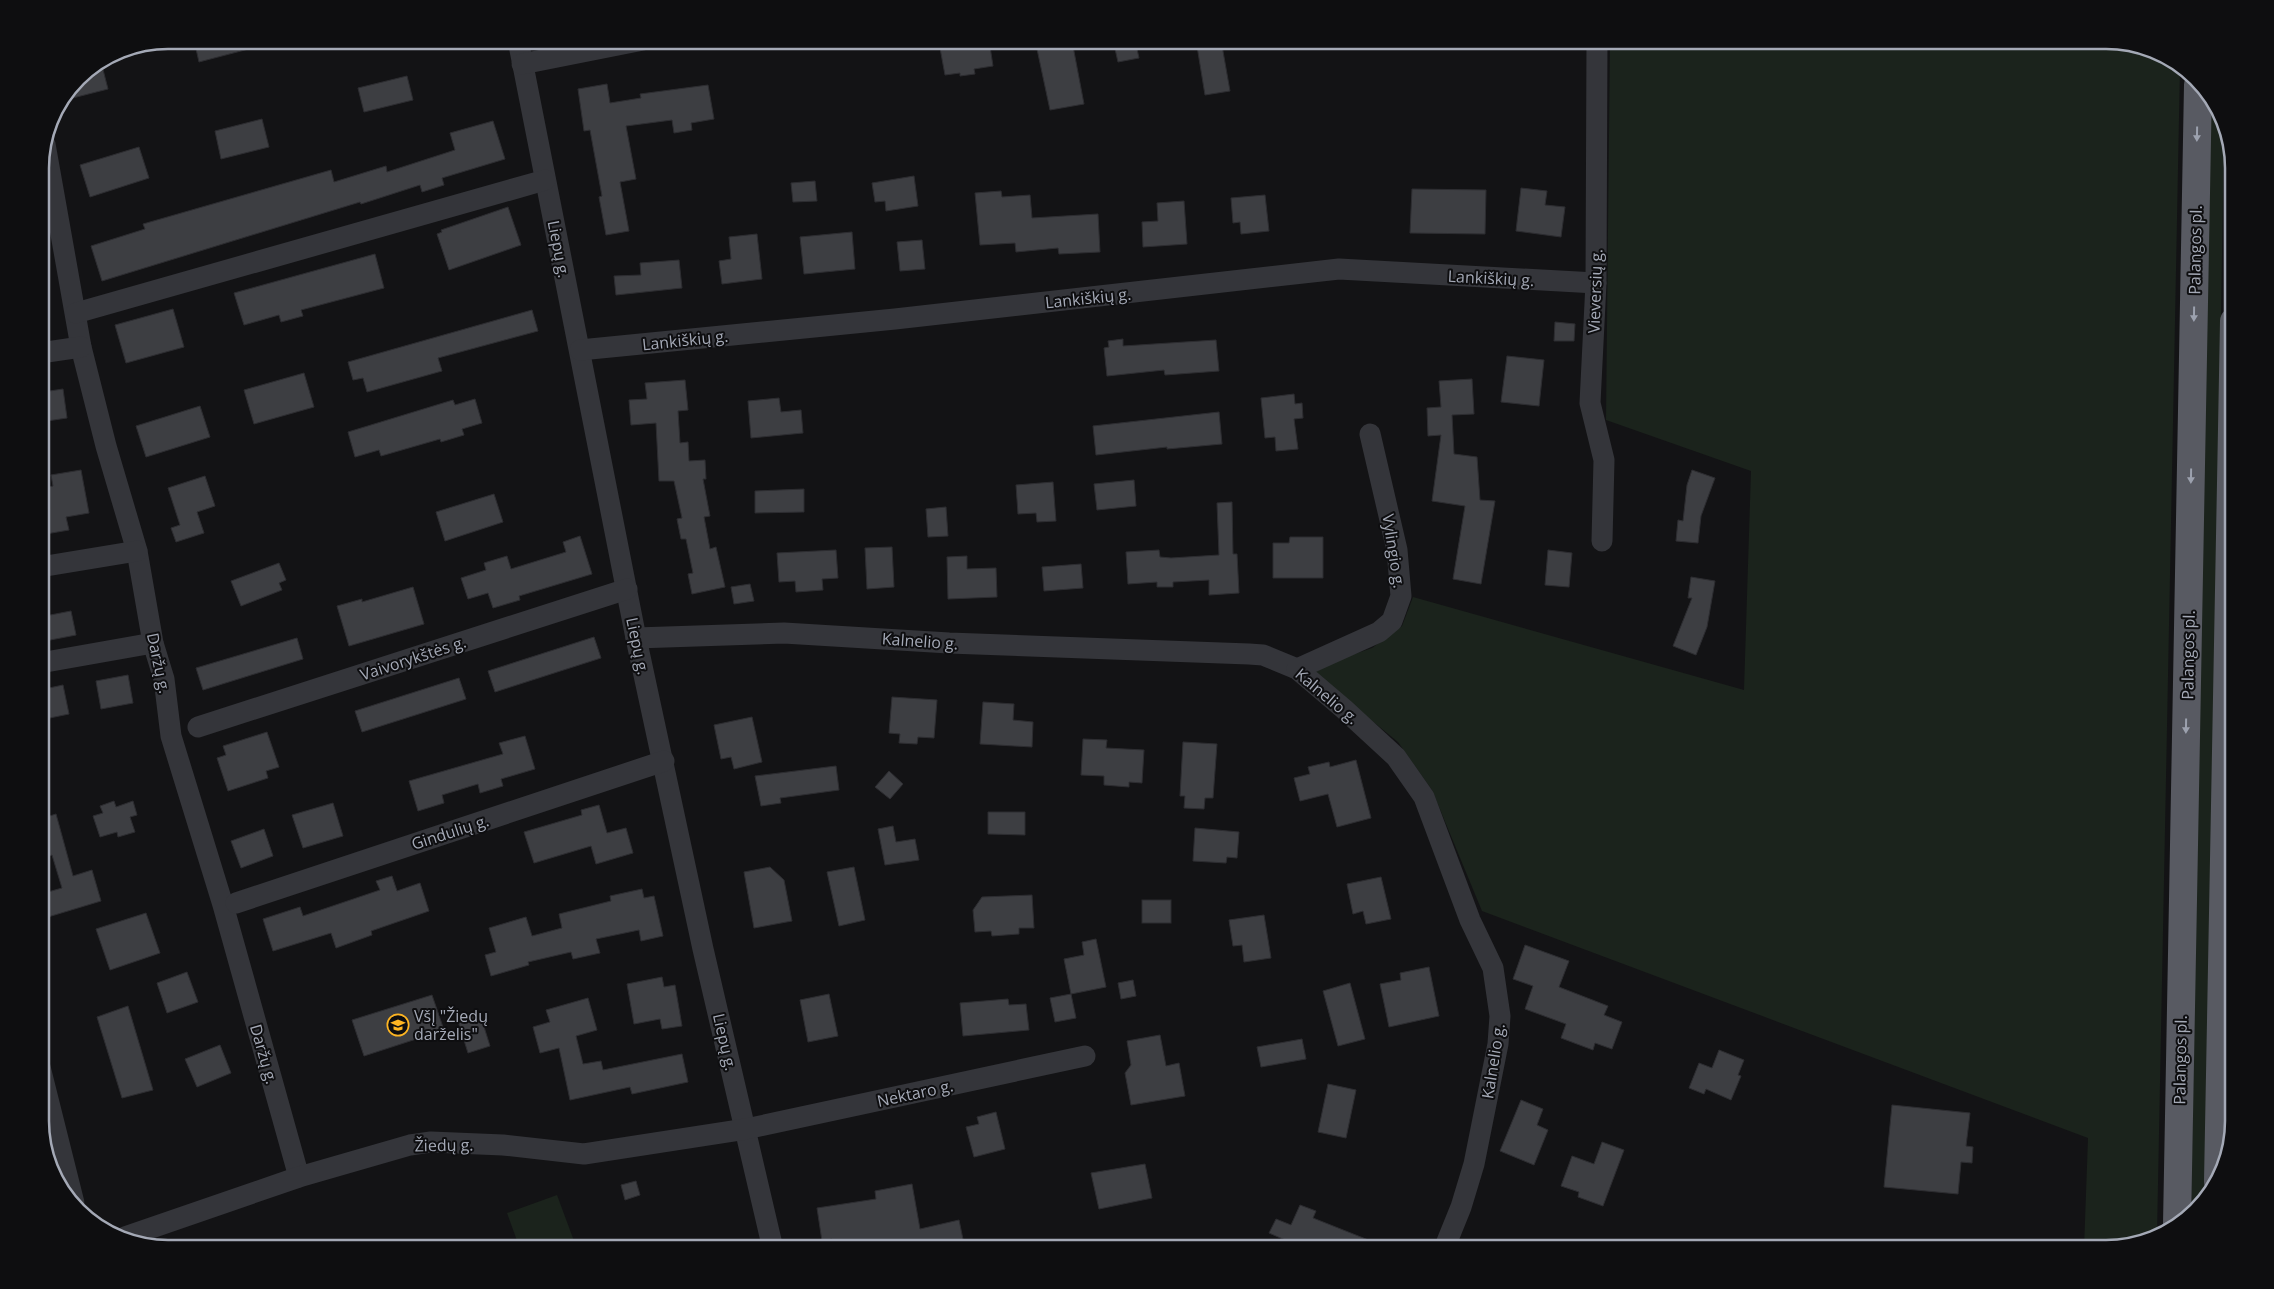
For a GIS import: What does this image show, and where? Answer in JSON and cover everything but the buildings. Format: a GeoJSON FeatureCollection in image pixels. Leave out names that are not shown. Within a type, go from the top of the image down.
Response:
{"type":"FeatureCollection","features":[{"type":"Feature","properties":{"kind":"highway","name":"Palangos pl."},"geometry":{"type":"LineString","coordinates":[[2177,1217],[2198,92]]}},
{"type":"Feature","properties":{"kind":"highway"},"geometry":{"type":"LineString","coordinates":[[2218,1160],[2225,805]]}},
{"type":"Feature","properties":{"kind":"street","name":"Liepų g."},"geometry":{"type":"LineString","coordinates":[[520,49],[636,638],[703,949],[771,1240]]}},
{"type":"Feature","properties":{"kind":"street"},"geometry":{"type":"LineString","coordinates":[[522,64],[598,49]]}},
{"type":"Feature","properties":{"kind":"street","name":"Vieversių g."},"geometry":{"type":"LineString","coordinates":[[1597,49],[1596,283],[1590,403],[1604,460],[1602,541]]}},
{"type":"Feature","properties":{"kind":"street","name":"Daržų g."},"geometry":{"type":"LineString","coordinates":[[49,170],[81,347],[106,446],[137,551],[153,642],[164,679],[171,736],[223,905],[299,1177]]}},
{"type":"Feature","properties":{"kind":"street"},"geometry":{"type":"LineString","coordinates":[[76,312],[545,180]]}},
{"type":"Feature","properties":{"kind":"street","name":"Lankiškių g."},"geometry":{"type":"LineString","coordinates":[[580,350],[895,319],[1339,269],[1596,283]]}},
{"type":"Feature","properties":{"kind":"street"},"geometry":{"type":"LineString","coordinates":[[49,352],[81,347]]}},
{"type":"Feature","properties":{"kind":"street","name":"Vylingio g."},"geometry":{"type":"LineString","coordinates":[[1297,669],[1379,632],[1392,621],[1402,596],[1397,550],[1370,434]]}},
{"type":"Feature","properties":{"kind":"street"},"geometry":{"type":"LineString","coordinates":[[49,566],[137,551]]}},
{"type":"Feature","properties":{"kind":"street","name":"Vaivorykštės g."},"geometry":{"type":"LineString","coordinates":[[198,727],[627,589]]}},
{"type":"Feature","properties":{"kind":"street","name":"Kalnelio g."},"geometry":{"type":"LineString","coordinates":[[636,638],[784,633],[949,643],[1249,654],[1263,655],[1297,669],[1396,757],[1424,797],[1470,920],[1493,968],[1500,1016],[1498,1044],[1474,1164],[1461,1207],[1448,1240]]}},
{"type":"Feature","properties":{"kind":"street"},"geometry":{"type":"LineString","coordinates":[[49,661],[153,642]]}},
{"type":"Feature","properties":{"kind":"street","name":"Gindulių g."},"geometry":{"type":"LineString","coordinates":[[236,903],[664,761]]}},
{"type":"Feature","properties":{"kind":"street","name":"Nektaro g."},"geometry":{"type":"LineString","coordinates":[[746,1129],[1085,1056]]}},
{"type":"Feature","properties":{"kind":"street"},"geometry":{"type":"LineString","coordinates":[[49,1122],[69,1186]]}},
{"type":"Feature","properties":{"kind":"street","name":"Žiedų g."},"geometry":{"type":"LineString","coordinates":[[134,1235],[299,1177],[410,1145],[424,1143],[503,1145],[584,1154],[746,1129]]}},
{"type":"Feature","properties":{"kind":"shaded area"},"geometry":{"type":"Polygon","coordinates":[[[1610,49],[2106,49],[2122,50],[2152,58],[2180,74],[2157,1228],[2122,1239],[2084,1240],[2088,1138],[1482,911],[1432,790],[1398,742],[1317,676],[1314,668],[1372,648],[1402,626],[1413,597],[1744,690],[1751,471],[1606,420],[1610,49]]]}},
{"type":"Feature","properties":{"kind":"shaded area"},"geometry":{"type":"Polygon","coordinates":[[[2210,110],[2216,122],[2224,150],[2207,1184],[2191,1204],[2210,110]]]}},
{"type":"Feature","properties":{"kind":"shaded area"},"geometry":{"type":"Polygon","coordinates":[[[557,1195],[574,1240],[517,1240],[507,1213],[557,1195]]]}},
{"type":"Feature","properties":{"kind":"place","name":"VšĮ \"Žiedų darželis\""},"geometry":{"type":"Point","coordinates":[398,1025]}}]}
